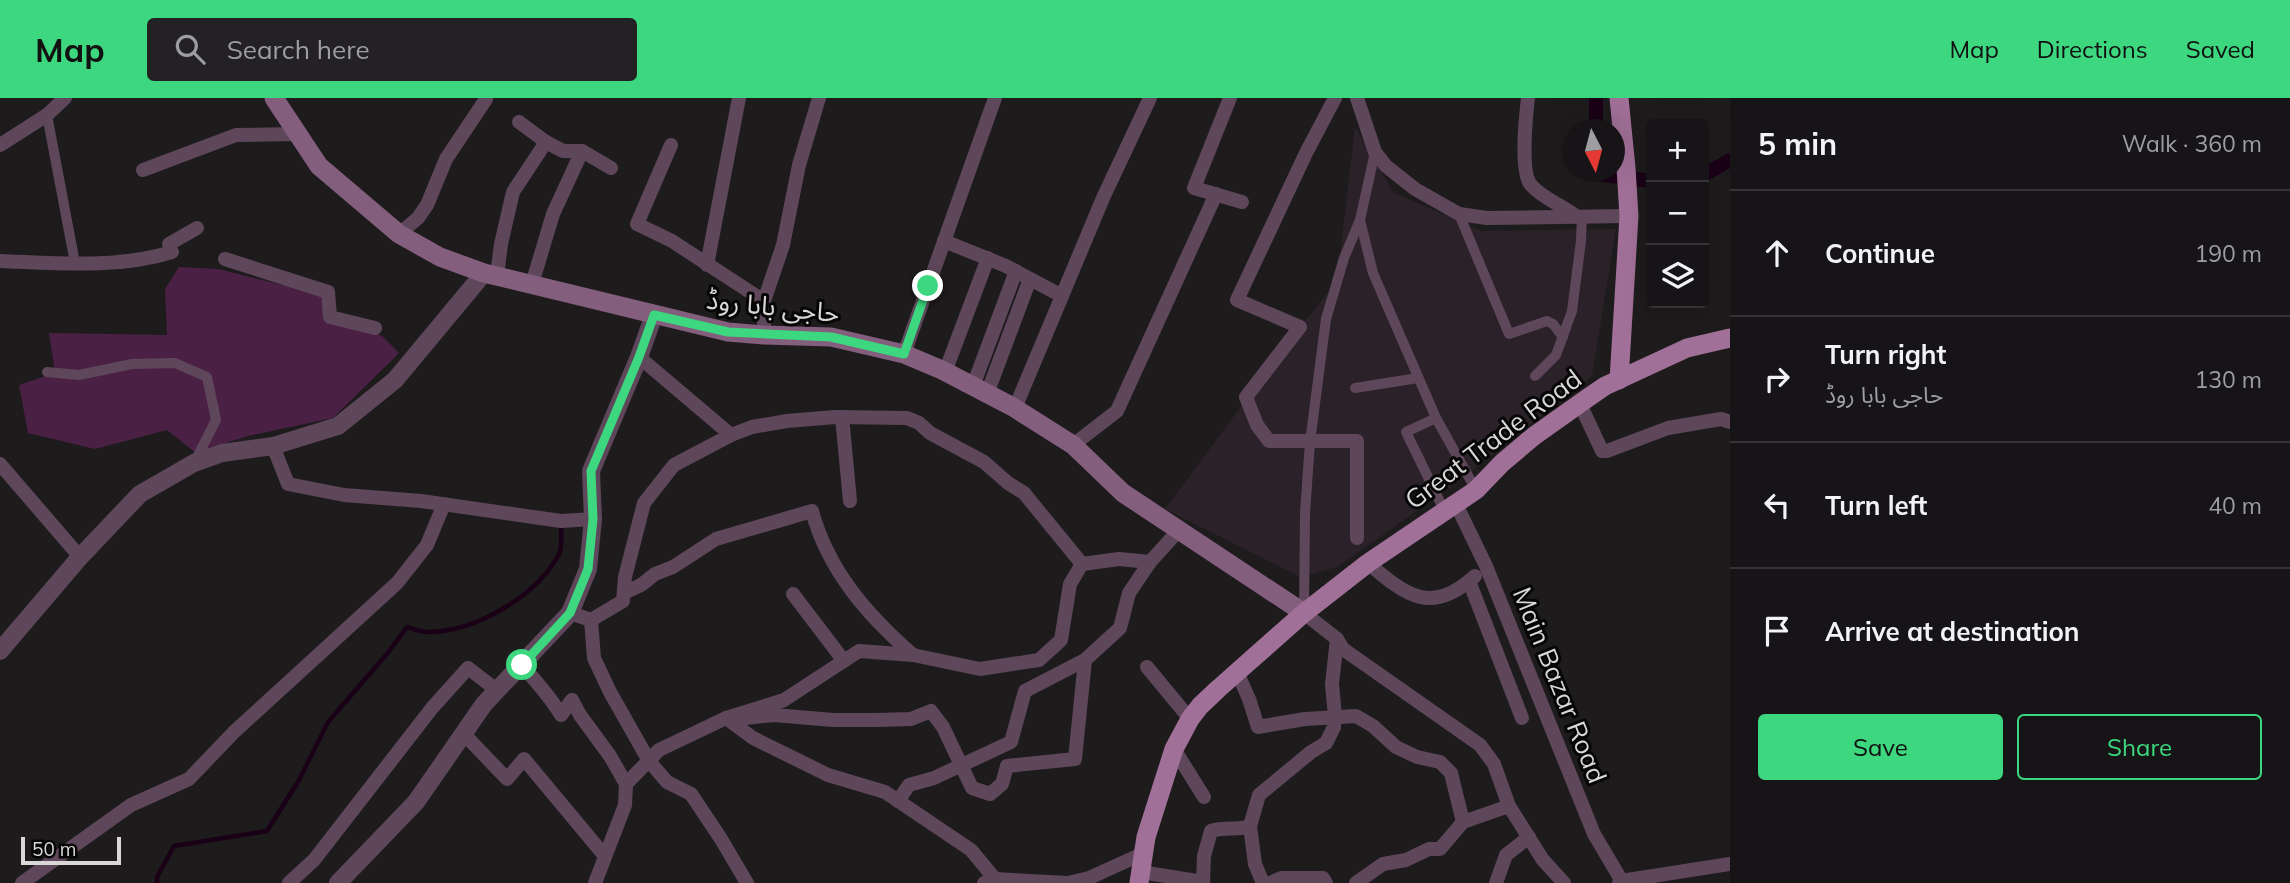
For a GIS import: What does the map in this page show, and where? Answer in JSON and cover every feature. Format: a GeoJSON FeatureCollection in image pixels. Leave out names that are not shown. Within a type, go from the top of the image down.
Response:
{"type":"FeatureCollection","features":[{"type":"Feature","properties":{"kind":"main road","name":"حاجی بابا روڈ"},"geometry":{"type":"LineString","coordinates":[[274,98],[319,166],[399,234],[440,257],[491,274],[728,332],[831,337],[904,354],[1015,408],[1073,445],[1123,493],[1304,612]]}},
{"type":"Feature","properties":{"kind":"main road"},"geometry":{"type":"LineString","coordinates":[[1619,98],[1628,206],[1619,380]]}},
{"type":"Feature","properties":{"kind":"main road","name":"Great Trade Road"},"geometry":{"type":"LineString","coordinates":[[1141,869],[1146,837],[1174,749],[1200,706],[1237,672],[1304,612],[1368,563],[1476,490],[1534,436],[1605,386],[1687,348],[1730,338]]}},
{"type":"Feature","properties":{"kind":"street"},"geometry":{"type":"LineString","coordinates":[[0,145],[47,115],[65,98]]}},
{"type":"Feature","properties":{"kind":"street"},"geometry":{"type":"LineString","coordinates":[[707,265],[738,98]]}},
{"type":"Feature","properties":{"kind":"street"},"geometry":{"type":"LineString","coordinates":[[764,335],[764,301],[783,245],[799,165],[819,98]]}},
{"type":"Feature","properties":{"kind":"street"},"geometry":{"type":"LineString","coordinates":[[904,354],[995,98]]}},
{"type":"Feature","properties":{"kind":"street"},"geometry":{"type":"LineString","coordinates":[[1015,408],[1103,198],[1150,98]]}},
{"type":"Feature","properties":{"kind":"street"},"geometry":{"type":"LineString","coordinates":[[1230,98],[1195,188],[1242,202]]}},
{"type":"Feature","properties":{"kind":"street"},"geometry":{"type":"LineString","coordinates":[[1335,98],[1237,300],[1300,327],[1246,397],[1257,425],[1269,441],[1357,441],[1357,538]]}},
{"type":"Feature","properties":{"kind":"street"},"geometry":{"type":"LineString","coordinates":[[1357,98],[1376,152],[1386,166],[1416,189],[1458,214],[1487,218],[1579,215],[1628,206]]}},
{"type":"Feature","properties":{"kind":"street"},"geometry":{"type":"LineString","coordinates":[[1528,98],[1524,153],[1528,182],[1542,195],[1579,215]]}},
{"type":"Feature","properties":{"kind":"street"},"geometry":{"type":"LineString","coordinates":[[399,234],[422,212],[446,159],[486,99]]}},
{"type":"Feature","properties":{"kind":"street"},"geometry":{"type":"LineString","coordinates":[[47,115],[75,263]]}},
{"type":"Feature","properties":{"kind":"street"},"geometry":{"type":"LineString","coordinates":[[519,122],[562,151],[582,151],[611,168]]}},
{"type":"Feature","properties":{"kind":"street"},"geometry":{"type":"LineString","coordinates":[[143,170],[236,135],[298,134]]}},
{"type":"Feature","properties":{"kind":"street"},"geometry":{"type":"LineString","coordinates":[[0,651],[80,557],[139,494],[194,463],[222,453],[273,446],[338,426],[395,380],[491,274],[513,192],[546,142]]}},
{"type":"Feature","properties":{"kind":"street"},"geometry":{"type":"LineString","coordinates":[[671,145],[637,224],[671,241],[764,301]]}},
{"type":"Feature","properties":{"kind":"street"},"geometry":{"type":"LineString","coordinates":[[532,284],[553,214],[582,151]]}},
{"type":"Feature","properties":{"kind":"street"},"geometry":{"type":"LineString","coordinates":[[1376,152],[1360,220],[1344,258],[1326,319],[1310,442],[1305,513],[1304,612],[1337,639],[1343,649],[1480,745],[1494,764],[1509,806],[1543,860],[1564,883]]}},
{"type":"Feature","properties":{"kind":"street"},"geometry":{"type":"LineString","coordinates":[[1073,445],[1117,411],[1216,194]]}},
{"type":"Feature","properties":{"kind":"street"},"geometry":{"type":"LineString","coordinates":[[1458,214],[1509,334],[1547,321],[1553,324],[1563,337]]}},
{"type":"Feature","properties":{"kind":"street"},"geometry":{"type":"LineString","coordinates":[[1535,376],[1556,355],[1572,311],[1581,241],[1579,215]]}},
{"type":"Feature","properties":{"kind":"street"},"geometry":{"type":"LineString","coordinates":[[1360,220],[1374,273],[1418,377],[1436,418],[1476,490]]}},
{"type":"Feature","properties":{"kind":"street"},"geometry":{"type":"LineString","coordinates":[[0,261],[75,263],[148,259],[170,248],[197,228]]}},
{"type":"Feature","properties":{"kind":"street"},"geometry":{"type":"LineString","coordinates":[[944,241],[1016,271],[1062,296]]}},
{"type":"Feature","properties":{"kind":"street"},"geometry":{"type":"LineString","coordinates":[[945,372],[988,258]]}},
{"type":"Feature","properties":{"kind":"street"},"geometry":{"type":"LineString","coordinates":[[225,259],[328,292],[330,317],[375,328]]}},
{"type":"Feature","properties":{"kind":"street"},"geometry":{"type":"LineString","coordinates":[[980,390],[1016,271]]}},
{"type":"Feature","properties":{"kind":"street"},"geometry":{"type":"LineString","coordinates":[[980,390],[1030,279]]}},
{"type":"Feature","properties":{"kind":"street"},"geometry":{"type":"LineString","coordinates":[[338,883],[416,802],[484,704],[570,613],[588,569],[593,519],[591,471],[654,315]]}},
{"type":"Feature","properties":{"kind":"street"},"geometry":{"type":"LineString","coordinates":[[639,357],[731,435]]}},
{"type":"Feature","properties":{"kind":"street"},"geometry":{"type":"LineString","coordinates":[[47,372],[79,375],[132,364],[175,363],[207,377],[216,420],[194,463]]}},
{"type":"Feature","properties":{"kind":"street"},"geometry":{"type":"LineString","coordinates":[[1355,388],[1418,377]]}},
{"type":"Feature","properties":{"kind":"street"},"geometry":{"type":"LineString","coordinates":[[1580,404],[1602,451],[1607,452],[1668,428],[1721,419],[1730,422]]}},
{"type":"Feature","properties":{"kind":"street"},"geometry":{"type":"LineString","coordinates":[[842,417],[850,501]]}},
{"type":"Feature","properties":{"kind":"street"},"geometry":{"type":"LineString","coordinates":[[570,613],[591,620],[623,601],[625,577],[644,503],[674,465],[731,435],[752,427],[787,421],[842,417],[907,418],[919,423],[930,433],[984,462],[1024,493],[1082,564]]}},
{"type":"Feature","properties":{"kind":"street"},"geometry":{"type":"LineString","coordinates":[[1436,418],[1406,432],[1450,507]]}},
{"type":"Feature","properties":{"kind":"street"},"geometry":{"type":"LineString","coordinates":[[273,446],[288,484],[344,495],[444,504],[561,521],[593,519]]}},
{"type":"Feature","properties":{"kind":"street"},"geometry":{"type":"LineString","coordinates":[[0,464],[80,557]]}},
{"type":"Feature","properties":{"kind":"street"},"geometry":{"type":"LineString","coordinates":[[22,883],[131,805],[189,779],[234,732],[397,583],[427,545],[444,504]]}},
{"type":"Feature","properties":{"kind":"street","name":"Main Bazar Road"},"geometry":{"type":"LineString","coordinates":[[1450,507],[1486,566],[1585,813],[1621,882]]}},
{"type":"Feature","properties":{"kind":"street"},"geometry":{"type":"LineString","coordinates":[[624,593],[655,574],[673,567],[716,539],[812,511],[833,564],[877,623],[913,654]]}},
{"type":"Feature","properties":{"kind":"street"},"geometry":{"type":"LineString","coordinates":[[898,801],[909,785],[934,778],[1011,742],[1025,691],[1085,660],[1120,628],[1129,593],[1150,562],[1179,530]]}},
{"type":"Feature","properties":{"kind":"street"},"geometry":{"type":"LineString","coordinates":[[1082,564],[1119,559],[1150,562]]}},
{"type":"Feature","properties":{"kind":"street"},"geometry":{"type":"LineString","coordinates":[[1368,563],[1390,582],[1416,597],[1440,598],[1459,590],[1486,566]]}},
{"type":"Feature","properties":{"kind":"street"},"geometry":{"type":"LineString","coordinates":[[626,784],[659,750],[726,718],[784,700],[859,651],[913,654],[981,669],[1038,660],[1061,640],[1070,584],[1082,564]]}},
{"type":"Feature","properties":{"kind":"street"},"geometry":{"type":"LineString","coordinates":[[1469,581],[1522,718]]}},
{"type":"Feature","properties":{"kind":"street"},"geometry":{"type":"LineString","coordinates":[[793,594],[844,661]]}},
{"type":"Feature","properties":{"kind":"street"},"geometry":{"type":"LineString","coordinates":[[591,620],[594,658],[649,761],[667,782],[691,794],[747,883]]}},
{"type":"Feature","properties":{"kind":"street"},"geometry":{"type":"LineString","coordinates":[[1263,883],[1255,864],[1250,826],[1259,795],[1326,743],[1334,727],[1332,684],[1337,639]]}},
{"type":"Feature","properties":{"kind":"street"},"geometry":{"type":"LineString","coordinates":[[726,718],[750,719],[774,715],[833,720],[911,719],[931,711],[943,727],[972,788],[990,794],[1002,784],[1007,766],[1075,759],[1085,660]]}},
{"type":"Feature","properties":{"kind":"street"},"geometry":{"type":"LineString","coordinates":[[522,665],[539,687],[547,692],[561,715],[572,700],[626,784],[625,805],[595,883]]}},
{"type":"Feature","properties":{"kind":"street"},"geometry":{"type":"LineString","coordinates":[[1147,667],[1190,719]]}},
{"type":"Feature","properties":{"kind":"street"},"geometry":{"type":"LineString","coordinates":[[289,883],[314,860],[432,708],[468,668],[498,691]]}},
{"type":"Feature","properties":{"kind":"street"},"geometry":{"type":"LineString","coordinates":[[1237,672],[1258,727],[1305,719],[1356,716],[1373,726],[1396,747],[1417,757],[1440,762],[1451,773],[1464,822]]}},
{"type":"Feature","properties":{"kind":"street"},"geometry":{"type":"LineString","coordinates":[[726,718],[753,738],[828,775],[885,792],[971,850],[989,881],[1068,883],[1141,869],[1203,882],[1205,848],[1210,831],[1225,827],[1241,829],[1250,826]]}},
{"type":"Feature","properties":{"kind":"street"},"geometry":{"type":"LineString","coordinates":[[464,733],[507,779],[524,759],[604,855]]}},
{"type":"Feature","properties":{"kind":"street"},"geometry":{"type":"LineString","coordinates":[[1174,749],[1204,797]]}},
{"type":"Feature","properties":{"kind":"street"},"geometry":{"type":"LineString","coordinates":[[1356,883],[1383,864],[1406,860],[1429,849],[1440,849],[1464,822],[1509,806]]}},
{"type":"Feature","properties":{"kind":"street"},"geometry":{"type":"LineString","coordinates":[[1496,883],[1506,855],[1529,837]]}},
{"type":"Feature","properties":{"kind":"street"},"geometry":{"type":"LineString","coordinates":[[1621,882],[1730,864]]}},
{"type":"Feature","properties":{"kind":"street"},"geometry":{"type":"LineString","coordinates":[[1270,883],[1281,878],[1323,878],[1326,883]]}},
{"type":"Feature","properties":{"kind":"shaded area"},"geometry":{"type":"Polygon","coordinates":[[[1355,127],[1393,192],[1481,231],[1616,229],[1592,376],[1455,484],[1337,567],[1301,577],[1165,509],[1300,327],[1337,282],[1355,127]]]}},
{"type":"Feature","properties":{"kind":"shaded area"},"geometry":{"type":"Polygon","coordinates":[[[179,267],[218,269],[323,295],[325,322],[370,330],[382,336],[399,353],[333,418],[248,436],[209,448],[194,463],[197,454],[167,430],[95,449],[28,433],[19,385],[55,373],[49,333],[167,335],[165,289],[179,267]]]}},
{"type":"Feature","properties":{"kind":"waterway"},"geometry":{"type":"LineString","coordinates":[[1596,98],[1596,119]]}},
{"type":"Feature","properties":{"kind":"waterway"},"geometry":{"type":"LineString","coordinates":[[1709,172],[1730,160]]}},
{"type":"Feature","properties":{"kind":"waterway"},"geometry":{"type":"LineString","coordinates":[[1625,178],[1646,180]]}},
{"type":"Feature","properties":{"kind":"waterway"},"geometry":{"type":"LineString","coordinates":[[157,883],[157,877],[174,846],[267,831],[299,780],[328,722],[407,627],[428,632],[446,630],[465,626],[503,609],[536,584],[549,569],[559,554],[561,522]]}},
{"type":"Feature","properties":{"kind":"route"},"geometry":{"type":"LineString","coordinates":[[522,665],[570,613],[588,569],[593,519],[591,471],[654,315],[728,332],[831,337],[904,354],[928,286]]}}]}
